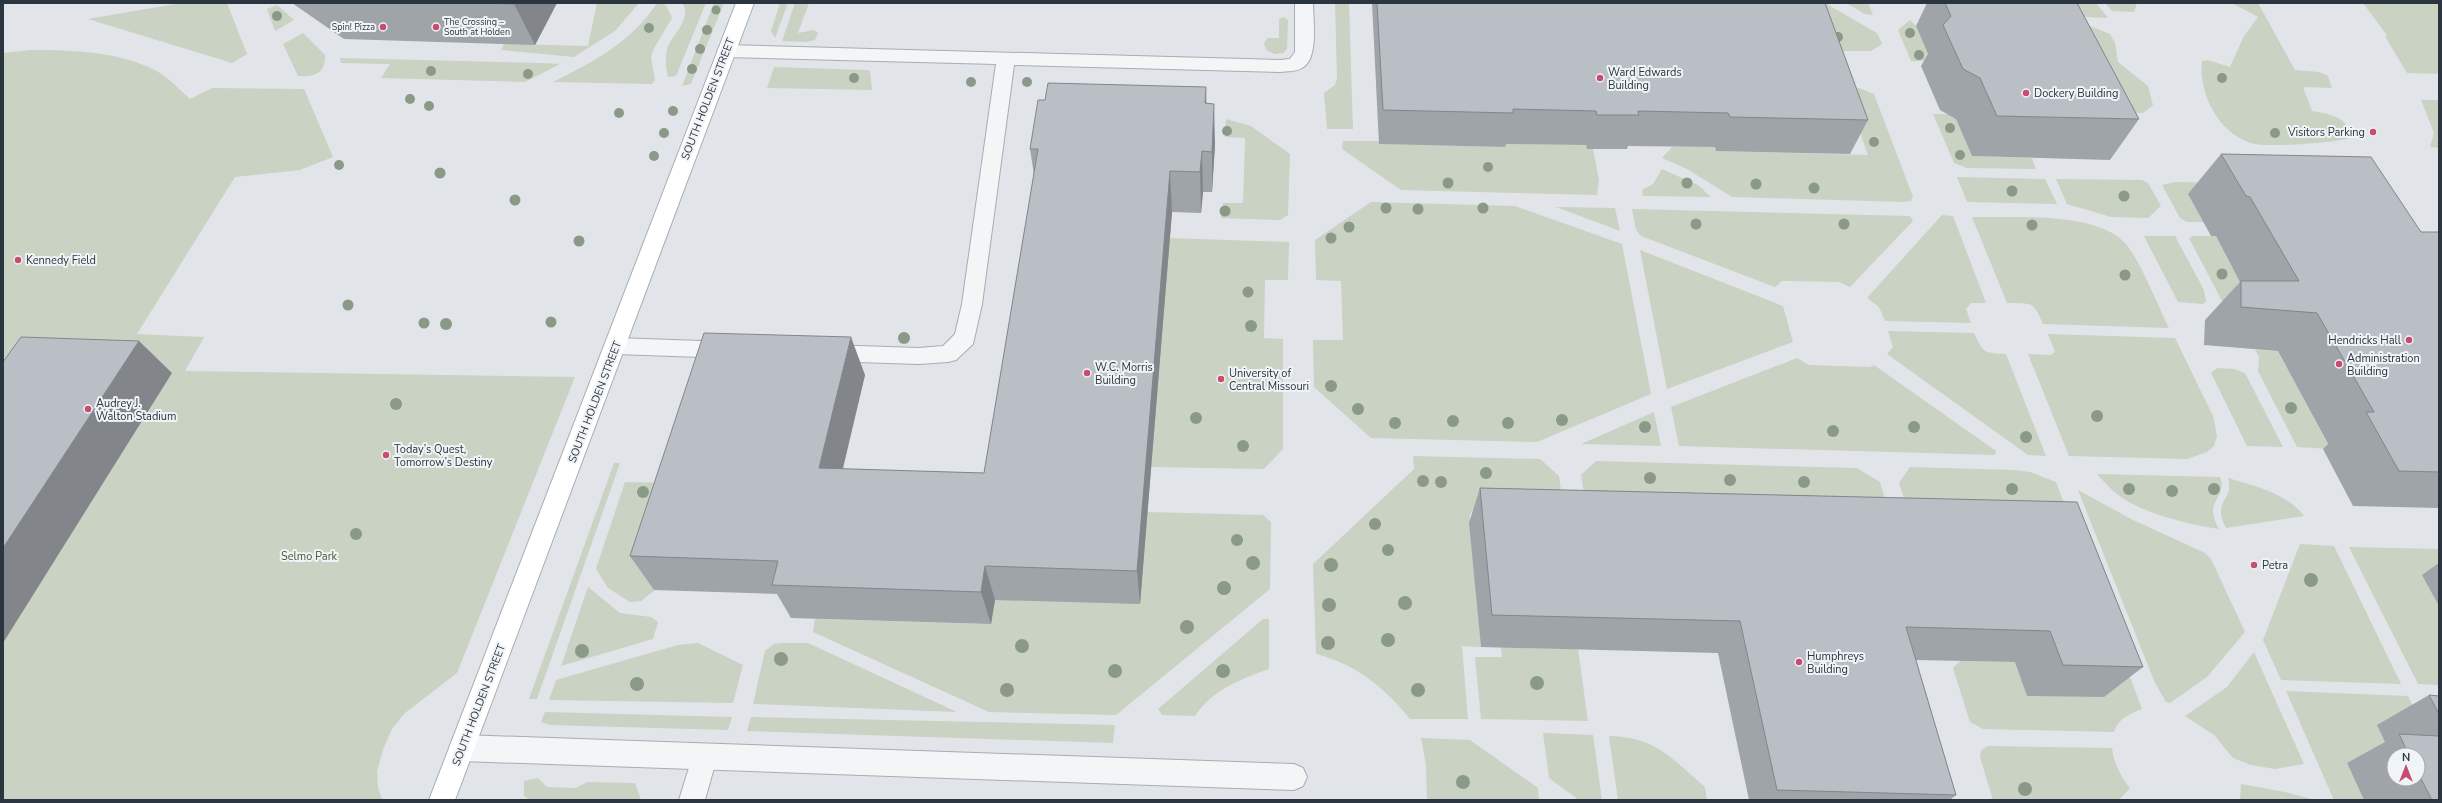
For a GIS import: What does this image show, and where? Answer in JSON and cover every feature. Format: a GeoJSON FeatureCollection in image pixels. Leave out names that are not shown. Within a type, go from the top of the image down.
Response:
{"type":"FeatureCollection","features":[{"type":"Feature","properties":{"kind":"main road","name":"SOUTH HOLDEN STREET"},"geometry":{"type":"LineString","coordinates":[[442,800],[616,346],[744,3]]}},
{"type":"Feature","properties":{"kind":"street"},"geometry":{"type":"LineString","coordinates":[[726,51],[1288,65],[1296,64],[1304,54],[1304,3]]}},
{"type":"Feature","properties":{"kind":"street"},"geometry":{"type":"LineString","coordinates":[[810,353],[919,356],[948,354],[965,338],[972,304],[1006,59]]}},
{"type":"Feature","properties":{"kind":"street"},"geometry":{"type":"LineString","coordinates":[[616,346],[747,350]]}},
{"type":"Feature","properties":{"kind":"street"},"geometry":{"type":"LineString","coordinates":[[462,748],[1294,777]]}},
{"type":"Feature","properties":{"kind":"street"},"geometry":{"type":"LineString","coordinates":[[692,800],[704,757]]}},
{"type":"Feature","properties":{"kind":"green space"},"geometry":{"type":"Polygon","coordinates":[[[181,3],[227,3],[247,54],[232,63],[88,19],[181,3]]]}},
{"type":"Feature","properties":{"kind":"green space"},"geometry":{"type":"Polygon","coordinates":[[[597,3],[639,3],[615,31],[574,57],[501,50],[504,44],[588,46],[597,3]]]}},
{"type":"Feature","properties":{"kind":"green space"},"geometry":{"type":"Polygon","coordinates":[[[657,3],[666,5],[672,18],[653,50],[651,57],[655,80],[652,84],[553,82],[583,67],[611,50],[636,29],[657,3]]]}},
{"type":"Feature","properties":{"kind":"green space"},"geometry":{"type":"Polygon","coordinates":[[[682,3],[706,3],[676,76],[668,77],[666,63],[667,49],[685,15],[685,9],[682,3]]]}},
{"type":"Feature","properties":{"kind":"green space"},"geometry":{"type":"Polygon","coordinates":[[[714,3],[724,3],[691,84],[682,86],[714,3]]]}},
{"type":"Feature","properties":{"kind":"green space"},"geometry":{"type":"Polygon","coordinates":[[[780,3],[788,3],[775,38],[771,31],[780,3]]]}},
{"type":"Feature","properties":{"kind":"green space"},"geometry":{"type":"Polygon","coordinates":[[[795,3],[809,3],[798,33],[814,30],[818,33],[815,40],[807,42],[782,41],[795,3]]]}},
{"type":"Feature","properties":{"kind":"green space"},"geometry":{"type":"Polygon","coordinates":[[[1335,3],[1349,3],[1353,129],[1327,129],[1324,93],[1335,85],[1337,79],[1335,3]]]}},
{"type":"Feature","properties":{"kind":"green space"},"geometry":{"type":"Polygon","coordinates":[[[1816,3],[1825,3],[1877,33],[1882,44],[1871,51],[1833,51],[1816,3]]]}},
{"type":"Feature","properties":{"kind":"green space"},"geometry":{"type":"Polygon","coordinates":[[[1846,3],[1868,3],[1873,15],[1865,14],[1846,3]]]}},
{"type":"Feature","properties":{"kind":"green space"},"geometry":{"type":"Polygon","coordinates":[[[2068,3],[2096,3],[2108,18],[2059,16],[2068,3]]]}},
{"type":"Feature","properties":{"kind":"green space"},"geometry":{"type":"Polygon","coordinates":[[[2105,3],[2137,3],[2134,12],[2112,11],[2105,3]]]}},
{"type":"Feature","properties":{"kind":"green space"},"geometry":{"type":"Polygon","coordinates":[[[2232,3],[2258,3],[2295,70],[2319,72],[2328,76],[2332,88],[2303,87],[2312,111],[2330,115],[2341,120],[2349,129],[2350,136],[2346,139],[2328,142],[2263,145],[2255,144],[2243,139],[2231,132],[2222,123],[2208,100],[2202,74],[2202,61],[2208,60],[2230,67],[2244,36],[2258,17],[2232,3]]]}},
{"type":"Feature","properties":{"kind":"green space"},"geometry":{"type":"Polygon","coordinates":[[[2363,3],[2439,3],[2439,74],[2407,73],[2386,38],[2386,34],[2363,3]]]}},
{"type":"Feature","properties":{"kind":"green space"},"geometry":{"type":"Polygon","coordinates":[[[277,5],[294,20],[275,31],[267,9],[277,5]]]}},
{"type":"Feature","properties":{"kind":"green space"},"geometry":{"type":"Polygon","coordinates":[[[1284,17],[1288,20],[1287,49],[1283,53],[1275,54],[1266,50],[1264,43],[1268,38],[1279,38],[1279,19],[1284,17]]]}},
{"type":"Feature","properties":{"kind":"green space"},"geometry":{"type":"Polygon","coordinates":[[[1910,20],[1916,26],[1931,61],[1911,61],[1898,30],[1910,20]]]}},
{"type":"Feature","properties":{"kind":"green space"},"geometry":{"type":"Polygon","coordinates":[[[2083,23],[2110,34],[2115,43],[2118,62],[2148,86],[2153,105],[2143,113],[2102,112],[2083,23]]]}},
{"type":"Feature","properties":{"kind":"green space"},"geometry":{"type":"Polygon","coordinates":[[[303,33],[325,55],[325,61],[321,70],[318,73],[309,76],[298,76],[283,44],[303,33]]]}},
{"type":"Feature","properties":{"kind":"green space","name":"Selmo Park"},"geometry":{"type":"Polygon","coordinates":[[[30,50],[80,51],[130,60],[160,73],[190,99],[212,88],[304,89],[333,157],[300,170],[235,177],[137,334],[204,337],[185,371],[575,377],[457,673],[405,713],[392,729],[384,747],[377,771],[378,787],[382,800],[3,800],[3,53],[30,50]]]}},
{"type":"Feature","properties":{"kind":"green space"},"geometry":{"type":"Polygon","coordinates":[[[340,58],[560,64],[525,82],[381,78],[390,64],[341,63],[340,58]]]}},
{"type":"Feature","properties":{"kind":"green space"},"geometry":{"type":"Polygon","coordinates":[[[774,67],[866,70],[870,71],[872,90],[767,88],[774,67]]]}},
{"type":"Feature","properties":{"kind":"green space"},"geometry":{"type":"Polygon","coordinates":[[[1844,87],[1859,88],[1874,94],[1913,197],[1911,201],[1732,197],[1687,169],[1662,158],[1672,147],[1715,147],[1716,151],[1868,155],[1844,87]]]}},
{"type":"Feature","properties":{"kind":"green space"},"geometry":{"type":"Polygon","coordinates":[[[2421,100],[2439,100],[2439,148],[2430,147],[2434,133],[2421,100]]]}},
{"type":"Feature","properties":{"kind":"green space"},"geometry":{"type":"Polygon","coordinates":[[[1933,114],[1954,114],[1972,156],[2032,158],[2036,169],[1967,168],[1954,163],[1933,114]]]}},
{"type":"Feature","properties":{"kind":"green space"},"geometry":{"type":"Polygon","coordinates":[[[1226,119],[1251,126],[1290,154],[1288,215],[1280,220],[1221,218],[1223,203],[1243,203],[1245,138],[1225,137],[1226,119]]]}},
{"type":"Feature","properties":{"kind":"green space"},"geometry":{"type":"Polygon","coordinates":[[[1343,141],[1379,141],[1380,144],[1505,147],[1505,144],[1586,145],[1587,149],[1593,149],[1599,180],[1597,195],[1401,190],[1342,149],[1343,141]]]}},
{"type":"Feature","properties":{"kind":"green space"},"geometry":{"type":"Polygon","coordinates":[[[1662,169],[1698,185],[1711,197],[1643,196],[1642,190],[1653,184],[1662,169]]]}},
{"type":"Feature","properties":{"kind":"green space"},"geometry":{"type":"Polygon","coordinates":[[[1957,177],[2045,179],[2057,204],[1967,202],[1957,177]]]}},
{"type":"Feature","properties":{"kind":"green space"},"geometry":{"type":"Polygon","coordinates":[[[2056,179],[2142,180],[2148,183],[2161,206],[2148,218],[2111,217],[2067,204],[2056,179]]]}},
{"type":"Feature","properties":{"kind":"green space"},"geometry":{"type":"Polygon","coordinates":[[[2175,182],[2331,185],[2189,194],[2203,222],[2187,222],[2180,218],[2162,185],[2175,182]]]}},
{"type":"Feature","properties":{"kind":"green space"},"geometry":{"type":"Polygon","coordinates":[[[1371,202],[1515,206],[1622,244],[1651,394],[1537,442],[1371,438],[1314,387],[1313,340],[1343,340],[1341,281],[1316,280],[1315,240],[1371,202]]]}},
{"type":"Feature","properties":{"kind":"green space"},"geometry":{"type":"Polygon","coordinates":[[[1556,207],[1615,208],[1620,231],[1556,207]]]}},
{"type":"Feature","properties":{"kind":"green space"},"geometry":{"type":"Polygon","coordinates":[[[1632,209],[1910,216],[1913,221],[1850,287],[1839,282],[1782,281],[1775,287],[1641,236],[1636,230],[1632,209]]]}},
{"type":"Feature","properties":{"kind":"green space"},"geometry":{"type":"Polygon","coordinates":[[[1942,215],[1953,216],[1986,303],[1971,303],[1966,309],[1971,323],[1885,321],[1879,307],[1867,298],[1942,215]]]}},
{"type":"Feature","properties":{"kind":"green space"},"geometry":{"type":"Polygon","coordinates":[[[1972,217],[2053,218],[2094,226],[2112,233],[2125,243],[2137,260],[2169,328],[2043,324],[2037,311],[2031,305],[2022,303],[2007,303],[1972,217]]]}},
{"type":"Feature","properties":{"kind":"green space"},"geometry":{"type":"Polygon","coordinates":[[[2144,236],[2175,236],[2204,290],[2206,301],[2203,304],[2178,302],[2144,236]]]}},
{"type":"Feature","properties":{"kind":"green space"},"geometry":{"type":"Polygon","coordinates":[[[2194,236],[2216,236],[2261,320],[2223,303],[2189,238],[2194,236]]]}},
{"type":"Feature","properties":{"kind":"green space"},"geometry":{"type":"Polygon","coordinates":[[[1169,238],[1289,242],[1288,280],[1265,280],[1264,338],[1283,339],[1283,449],[1264,469],[1151,467],[1169,238]]]}},
{"type":"Feature","properties":{"kind":"green space"},"geometry":{"type":"Polygon","coordinates":[[[1640,250],[1783,306],[1793,342],[1667,389],[1640,250]]]}},
{"type":"Feature","properties":{"kind":"green space"},"geometry":{"type":"Polygon","coordinates":[[[1888,331],[1974,333],[1985,351],[2006,354],[2046,456],[2028,455],[1887,354],[1893,347],[1888,331]]]}},
{"type":"Feature","properties":{"kind":"green space"},"geometry":{"type":"Polygon","coordinates":[[[2048,334],[2175,338],[2213,416],[2217,436],[2214,446],[2207,452],[2187,459],[2069,456],[2028,354],[2051,355],[2055,352],[2048,334]]]}},
{"type":"Feature","properties":{"kind":"green space"},"geometry":{"type":"Polygon","coordinates":[[[2255,350],[2278,351],[2330,449],[2297,447],[2258,371],[2259,357],[2255,350]]]}},
{"type":"Feature","properties":{"kind":"green space"},"geometry":{"type":"Polygon","coordinates":[[[1797,358],[1809,365],[1870,367],[1874,365],[1996,451],[1995,455],[1679,446],[1671,407],[1797,358]]]}},
{"type":"Feature","properties":{"kind":"green space"},"geometry":{"type":"Polygon","coordinates":[[[2217,368],[2234,369],[2245,373],[2283,447],[2247,446],[2211,373],[2217,368]]]}},
{"type":"Feature","properties":{"kind":"green space"},"geometry":{"type":"Polygon","coordinates":[[[1654,412],[1661,446],[1581,444],[1654,412]]]}},
{"type":"Feature","properties":{"kind":"green space"},"geometry":{"type":"Polygon","coordinates":[[[1413,456],[1540,459],[1559,476],[1564,511],[1478,509],[1472,511],[1470,515],[1481,647],[1462,646],[1468,719],[1410,719],[1380,687],[1369,679],[1344,664],[1316,654],[1313,564],[1414,469],[1413,456]]]}},
{"type":"Feature","properties":{"kind":"green space"},"geometry":{"type":"Polygon","coordinates":[[[696,460],[655,590],[641,601],[630,602],[608,588],[596,569],[625,482],[672,483],[696,460]]]}},
{"type":"Feature","properties":{"kind":"green space"},"geometry":{"type":"Polygon","coordinates":[[[1596,461],[1857,468],[1880,482],[1895,533],[1589,526],[1581,475],[1596,461]]]}},
{"type":"Feature","properties":{"kind":"green space"},"geometry":{"type":"Polygon","coordinates":[[[614,463],[620,463],[537,699],[529,699],[614,463]]]}},
{"type":"Feature","properties":{"kind":"green space"},"geometry":{"type":"Polygon","coordinates":[[[1910,467],[2014,470],[2030,472],[2056,482],[2142,709],[2121,720],[2114,732],[1983,729],[1970,722],[1953,668],[1960,661],[2015,662],[2103,697],[1910,517],[1899,483],[1910,467]]]}},
{"type":"Feature","properties":{"kind":"green space"},"geometry":{"type":"Polygon","coordinates":[[[2097,474],[2220,477],[2222,485],[2221,491],[2214,505],[2213,511],[2214,519],[2219,529],[2183,522],[2145,510],[2120,497],[2097,474]]]}},
{"type":"Feature","properties":{"kind":"green space"},"geometry":{"type":"Polygon","coordinates":[[[2228,478],[2259,487],[2289,501],[2304,516],[2226,528],[2221,511],[2222,505],[2229,492],[2228,478]]]}},
{"type":"Feature","properties":{"kind":"green space"},"geometry":{"type":"Polygon","coordinates":[[[2078,490],[2131,519],[2205,553],[2211,559],[2245,632],[2207,677],[2170,703],[2166,702],[2155,683],[2078,490]]]}},
{"type":"Feature","properties":{"kind":"green space"},"geometry":{"type":"Polygon","coordinates":[[[1147,512],[1263,515],[1271,522],[1270,589],[1116,715],[989,712],[813,632],[815,619],[991,624],[995,600],[1147,512]]]}},
{"type":"Feature","properties":{"kind":"green space"},"geometry":{"type":"Polygon","coordinates":[[[2300,544],[2334,546],[2401,684],[2281,680],[2263,640],[2300,544]]]}},
{"type":"Feature","properties":{"kind":"green space"},"geometry":{"type":"Polygon","coordinates":[[[2349,547],[2439,549],[2439,685],[2418,684],[2349,547]]]}},
{"type":"Feature","properties":{"kind":"green space"},"geometry":{"type":"Polygon","coordinates":[[[588,587],[620,613],[651,617],[658,622],[653,639],[561,666],[588,587]]]}},
{"type":"Feature","properties":{"kind":"green space"},"geometry":{"type":"Polygon","coordinates":[[[1263,619],[1269,619],[1269,669],[1228,686],[1210,699],[1195,716],[1162,715],[1158,709],[1263,619]]]}},
{"type":"Feature","properties":{"kind":"green space"},"geometry":{"type":"Polygon","coordinates":[[[698,643],[743,665],[733,703],[549,700],[556,680],[678,645],[698,643]]]}},
{"type":"Feature","properties":{"kind":"green space"},"geometry":{"type":"Polygon","coordinates":[[[808,643],[957,712],[753,704],[765,651],[774,644],[808,643]]]}},
{"type":"Feature","properties":{"kind":"green space"},"geometry":{"type":"Polygon","coordinates":[[[1501,647],[1578,649],[1588,721],[1481,719],[1475,657],[1502,657],[1501,647]]]}},
{"type":"Feature","properties":{"kind":"green space"},"geometry":{"type":"Polygon","coordinates":[[[2254,652],[2304,764],[2275,769],[2251,765],[2233,758],[2214,735],[2185,716],[2227,687],[2254,652]]]}},
{"type":"Feature","properties":{"kind":"green space"},"geometry":{"type":"Polygon","coordinates":[[[2286,691],[2408,696],[2423,727],[2377,725],[2388,747],[2386,747],[2386,760],[2347,763],[2364,800],[2334,800],[2286,691]]]}},
{"type":"Feature","properties":{"kind":"green space"},"geometry":{"type":"Polygon","coordinates":[[[545,712],[732,717],[728,730],[550,725],[541,722],[545,712]]]}},
{"type":"Feature","properties":{"kind":"green space"},"geometry":{"type":"Polygon","coordinates":[[[751,717],[1115,725],[1113,743],[747,731],[751,717]]]}},
{"type":"Feature","properties":{"kind":"green space"},"geometry":{"type":"Polygon","coordinates":[[[1543,733],[1593,735],[1602,800],[1579,800],[1549,778],[1543,733]]]}},
{"type":"Feature","properties":{"kind":"green space"},"geometry":{"type":"Polygon","coordinates":[[[1609,736],[1639,740],[1662,751],[1705,787],[1707,800],[1618,800],[1609,736]]]}},
{"type":"Feature","properties":{"kind":"green space"},"geometry":{"type":"Polygon","coordinates":[[[1421,738],[1470,740],[1538,788],[1539,800],[1427,800],[1426,765],[1421,738]]]}},
{"type":"Feature","properties":{"kind":"green space"},"geometry":{"type":"Polygon","coordinates":[[[1988,746],[2112,748],[2118,769],[2130,788],[2119,800],[1993,800],[1980,757],[1981,750],[1988,746]]]}},
{"type":"Feature","properties":{"kind":"green space"},"geometry":{"type":"Polygon","coordinates":[[[538,778],[547,787],[576,788],[587,782],[635,783],[641,800],[528,799],[524,796],[524,781],[538,778]]]}},
{"type":"Feature","properties":{"kind":"green space"},"geometry":{"type":"Polygon","coordinates":[[[2241,784],[2285,792],[2315,800],[2240,800],[2241,784]]]}},
{"type":"Feature","properties":{"kind":"building"},"geometry":{"type":"Polygon","coordinates":[[[482,3],[515,3],[514,4],[482,3]]]}},
{"type":"Feature","properties":{"kind":"building","name":"Ward Edwards Building"},"geometry":{"type":"Polygon","coordinates":[[[1377,3],[1825,3],[1868,120],[1730,117],[1728,113],[1638,111],[1639,115],[1597,115],[1596,111],[1513,109],[1513,113],[1383,110],[1377,3]]]}},
{"type":"Feature","properties":{"kind":"building"},"geometry":{"type":"Polygon","coordinates":[[[1945,3],[2077,3],[2139,119],[1997,116],[1980,78],[1963,69],[1943,25],[1951,16],[1945,3]]]}},
{"type":"Feature","properties":{"kind":"building","name":"W.C. Morris Building"},"geometry":{"type":"Polygon","coordinates":[[[1048,83],[1206,87],[1205,103],[1214,104],[1212,152],[1202,151],[1200,172],[1170,171],[1137,571],[985,566],[981,592],[772,585],[778,561],[630,556],[704,333],[851,337],[819,468],[984,473],[1038,149],[1030,149],[1038,100],[1045,100],[1048,83]]]}},
{"type":"Feature","properties":{"kind":"building"},"geometry":{"type":"Polygon","coordinates":[[[2221,154],[2371,157],[2421,232],[2439,232],[2439,472],[2399,471],[2366,412],[2374,412],[2317,313],[2241,307],[2241,281],[2299,281],[2250,197],[2246,196],[2221,154]]]}},
{"type":"Feature","properties":{"kind":"building"},"geometry":{"type":"Polygon","coordinates":[[[21,337],[139,341],[3,548],[3,362],[21,337]]]}},
{"type":"Feature","properties":{"kind":"building","name":"Humphreys Building"},"geometry":{"type":"Polygon","coordinates":[[[1480,488],[2077,502],[2143,667],[2063,665],[2050,631],[1906,627],[1956,795],[1777,790],[1740,621],[1492,615],[1480,488]]]}},
{"type":"Feature","properties":{"kind":"building"},"geometry":{"type":"Polygon","coordinates":[[[2429,695],[2439,696],[2439,714],[2429,695]]]}},
{"type":"Feature","properties":{"kind":"building"},"geometry":{"type":"Polygon","coordinates":[[[2399,734],[2439,736],[2439,800],[2432,800],[2425,787],[2426,747],[2405,747],[2399,734]]]}},
{"type":"Feature","properties":{"kind":"place","name":"Spin! Pizza"},"geometry":{"type":"Point","coordinates":[383,27]}},
{"type":"Feature","properties":{"kind":"place","name":"The Crossing – South at Holden"},"geometry":{"type":"Point","coordinates":[436,27]}},
{"type":"Feature","properties":{"kind":"place","name":"Ward Edwards Building"},"geometry":{"type":"Point","coordinates":[1600,78]}},
{"type":"Feature","properties":{"kind":"place","name":"Dockery Building"},"geometry":{"type":"Point","coordinates":[2026,93]}},
{"type":"Feature","properties":{"kind":"place","name":"Visitors Parking"},"geometry":{"type":"Point","coordinates":[2373,132]}},
{"type":"Feature","properties":{"kind":"place","name":"Kennedy Field"},"geometry":{"type":"Point","coordinates":[18,260]}},
{"type":"Feature","properties":{"kind":"place","name":"Hendricks Hall"},"geometry":{"type":"Point","coordinates":[2409,340]}},
{"type":"Feature","properties":{"kind":"place","name":"Administration Building"},"geometry":{"type":"Point","coordinates":[2339,364]}},
{"type":"Feature","properties":{"kind":"place","name":"W.C. Morris Building"},"geometry":{"type":"Point","coordinates":[1087,373]}},
{"type":"Feature","properties":{"kind":"place","name":"University of Central Missouri"},"geometry":{"type":"Point","coordinates":[1221,379]}},
{"type":"Feature","properties":{"kind":"place","name":"Audrey J. Walton Stadium"},"geometry":{"type":"Point","coordinates":[88,409]}},
{"type":"Feature","properties":{"kind":"place","name":"Today’s Quest, Tomorrow’s Destiny"},"geometry":{"type":"Point","coordinates":[386,455]}},
{"type":"Feature","properties":{"kind":"place","name":"Petra"},"geometry":{"type":"Point","coordinates":[2254,565]}},
{"type":"Feature","properties":{"kind":"place","name":"Humphreys Building"},"geometry":{"type":"Point","coordinates":[1799,662]}}]}
